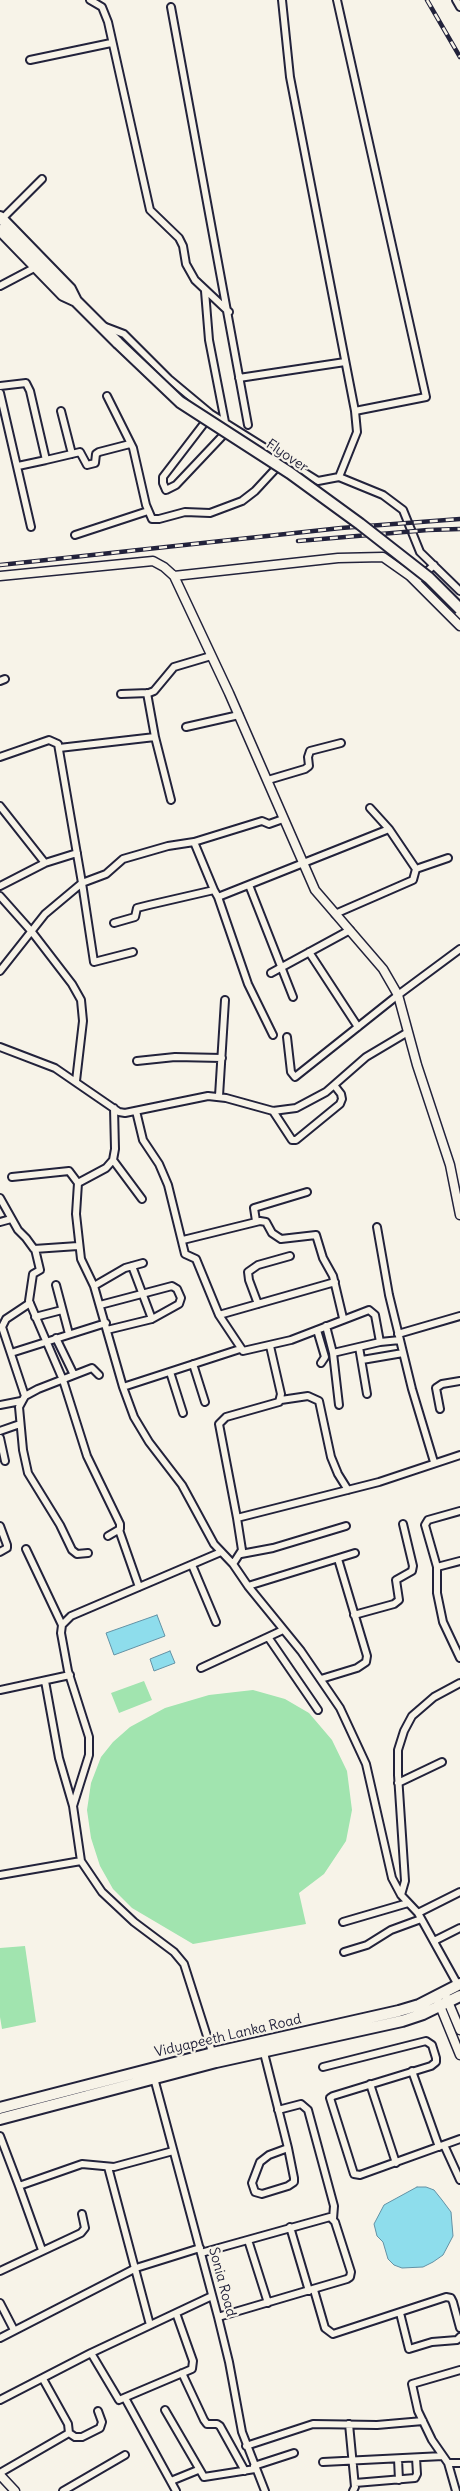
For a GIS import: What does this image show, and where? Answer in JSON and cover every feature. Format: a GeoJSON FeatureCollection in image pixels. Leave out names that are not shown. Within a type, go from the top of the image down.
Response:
{"type":"FeatureCollection","features":[{"type":"Feature","properties":{"kind":"main road"},"geometry":{"type":"LineString","coordinates":[[1,218],[70,289],[76,301]]}},
{"type":"Feature","properties":{"kind":"main road"},"geometry":{"type":"LineString","coordinates":[[0,230],[63,295],[76,301]]}},
{"type":"Feature","properties":{"kind":"main road","name":"Flyover"},"geometry":{"type":"LineString","coordinates":[[76,301],[180,402],[290,473],[360,524],[429,578],[460,609]]}},
{"type":"Feature","properties":{"kind":"main road","name":"Vidyapeeth Lanka Road"},"geometry":{"type":"LineString","coordinates":[[0,2108],[263,2047],[442,1999],[459,1988]]}},
{"type":"Feature","properties":{"kind":"main road","name":"Vidyapeeth Lanka Road"},"geometry":{"type":"LineString","coordinates":[[0,2119],[154,2078],[214,2057]]}},
{"type":"Feature","properties":{"kind":"street"},"geometry":{"type":"LineString","coordinates":[[90,0],[96,3],[106,14],[150,210],[179,238],[190,272],[205,292],[229,312]]}},
{"type":"Feature","properties":{"kind":"street"},"geometry":{"type":"LineString","coordinates":[[282,0],[290,77],[356,411],[357,432],[339,477]]}},
{"type":"Feature","properties":{"kind":"street"},"geometry":{"type":"LineString","coordinates":[[336,0],[426,397],[356,411]]}},
{"type":"Feature","properties":{"kind":"street"},"geometry":{"type":"LineString","coordinates":[[456,0],[460,6]]}},
{"type":"Feature","properties":{"kind":"street"},"geometry":{"type":"LineString","coordinates":[[171,7],[229,312],[248,425]]}},
{"type":"Feature","properties":{"kind":"street"},"geometry":{"type":"LineString","coordinates":[[30,60],[111,43]]}},
{"type":"Feature","properties":{"kind":"street"},"geometry":{"type":"LineString","coordinates":[[1,218],[42,179]]}},
{"type":"Feature","properties":{"kind":"street"},"geometry":{"type":"LineString","coordinates":[[0,286],[36,267]]}},
{"type":"Feature","properties":{"kind":"street"},"geometry":{"type":"LineString","coordinates":[[205,292],[209,340],[225,422]]}},
{"type":"Feature","properties":{"kind":"street"},"geometry":{"type":"LineString","coordinates":[[100,325],[124,334],[168,379],[211,414],[318,481],[339,477],[383,495],[403,510],[420,552],[460,592]]}},
{"type":"Feature","properties":{"kind":"street"},"geometry":{"type":"LineString","coordinates":[[239,378],[346,362]]}},
{"type":"Feature","properties":{"kind":"street"},"geometry":{"type":"LineString","coordinates":[[0,386],[28,385],[46,460]]}},
{"type":"Feature","properties":{"kind":"street"},"geometry":{"type":"LineString","coordinates":[[0,393],[31,527]]}},
{"type":"Feature","properties":{"kind":"street"},"geometry":{"type":"LineString","coordinates":[[108,396],[139,467],[148,512],[150,517],[155,520],[185,512],[210,513],[246,498],[285,459]]}},
{"type":"Feature","properties":{"kind":"street"},"geometry":{"type":"LineString","coordinates":[[61,411],[72,454]]}},
{"type":"Feature","properties":{"kind":"street"},"geometry":{"type":"LineString","coordinates":[[211,414],[163,477],[162,482],[166,490],[176,485],[232,427]]}},
{"type":"Feature","properties":{"kind":"street"},"geometry":{"type":"LineString","coordinates":[[18,466],[80,452],[87,465],[95,463],[96,454],[99,452],[130,444]]}},
{"type":"Feature","properties":{"kind":"street"},"geometry":{"type":"LineString","coordinates":[[75,535],[148,512]]}},
{"type":"Feature","properties":{"kind":"street"},"geometry":{"type":"LineString","coordinates":[[174,576],[370,556],[382,557],[395,563],[460,626]]}},
{"type":"Feature","properties":{"kind":"street"},"geometry":{"type":"LineString","coordinates":[[0,576],[153,561],[164,566],[174,576],[239,715],[315,890],[382,969],[398,995],[417,1065],[450,1165],[460,1215]]}},
{"type":"Feature","properties":{"kind":"street"},"geometry":{"type":"LineString","coordinates":[[416,582],[434,565]]}},
{"type":"Feature","properties":{"kind":"street"},"geometry":{"type":"LineString","coordinates":[[121,694],[146,694],[154,690],[174,667],[212,656]]}},
{"type":"Feature","properties":{"kind":"street"},"geometry":{"type":"LineString","coordinates":[[146,694],[171,800]]}},
{"type":"Feature","properties":{"kind":"street"},"geometry":{"type":"LineString","coordinates":[[186,727],[239,715]]}},
{"type":"Feature","properties":{"kind":"street"},"geometry":{"type":"LineString","coordinates":[[60,748],[155,737]]}},
{"type":"Feature","properties":{"kind":"street"},"geometry":{"type":"LineString","coordinates":[[0,757],[49,740],[56,742],[60,748],[94,962],[133,952]]}},
{"type":"Feature","properties":{"kind":"street"},"geometry":{"type":"LineString","coordinates":[[268,780],[307,768],[310,751],[341,743]]}},
{"type":"Feature","properties":{"kind":"street"},"geometry":{"type":"LineString","coordinates":[[0,806],[46,863]]}},
{"type":"Feature","properties":{"kind":"street"},"geometry":{"type":"LineString","coordinates":[[335,914],[409,883],[415,877],[416,869],[389,829],[370,808]]}},
{"type":"Feature","properties":{"kind":"street"},"geometry":{"type":"LineString","coordinates":[[0,971],[45,914],[82,883],[106,874],[124,859],[168,846],[194,842],[262,821],[269,824],[283,819]]}},
{"type":"Feature","properties":{"kind":"street"},"geometry":{"type":"LineString","coordinates":[[218,897],[389,829]]}},
{"type":"Feature","properties":{"kind":"street"},"geometry":{"type":"LineString","coordinates":[[194,842],[218,897],[248,984],[273,1035]]}},
{"type":"Feature","properties":{"kind":"street"},"geometry":{"type":"LineString","coordinates":[[0,886],[46,863],[77,853]]}},
{"type":"Feature","properties":{"kind":"street"},"geometry":{"type":"LineString","coordinates":[[416,869],[448,858]]}},
{"type":"Feature","properties":{"kind":"street"},"geometry":{"type":"LineString","coordinates":[[249,885],[293,996]]}},
{"type":"Feature","properties":{"kind":"street"},"geometry":{"type":"LineString","coordinates":[[114,923],[135,917],[136,910],[140,907],[214,890]]}},
{"type":"Feature","properties":{"kind":"street"},"geometry":{"type":"LineString","coordinates":[[0,896],[32,932],[72,984],[81,1000],[83,1021],[76,1081]]}},
{"type":"Feature","properties":{"kind":"street"},"geometry":{"type":"LineString","coordinates":[[271,973],[350,930]]}},
{"type":"Feature","properties":{"kind":"street"},"geometry":{"type":"LineString","coordinates":[[287,1037],[291,1072],[295,1077],[398,995],[460,949]]}},
{"type":"Feature","properties":{"kind":"street"},"geometry":{"type":"LineString","coordinates":[[308,952],[358,1027]]}},
{"type":"Feature","properties":{"kind":"street"},"geometry":{"type":"LineString","coordinates":[[219,1096],[226,1000]]}},
{"type":"Feature","properties":{"kind":"street"},"geometry":{"type":"LineString","coordinates":[[0,1047],[43,1062],[76,1081],[114,1108],[125,1113],[198,1097],[219,1096],[273,1111],[296,1108],[334,1085],[366,1057],[408,1032]]}},
{"type":"Feature","properties":{"kind":"street"},"geometry":{"type":"LineString","coordinates":[[137,1061],[175,1057],[222,1058]]}},
{"type":"Feature","properties":{"kind":"street"},"geometry":{"type":"LineString","coordinates":[[273,1111],[292,1140],[296,1140],[340,1104],[341,1094],[334,1085]]}},
{"type":"Feature","properties":{"kind":"street"},"geometry":{"type":"LineString","coordinates":[[78,1183],[106,1168],[113,1160],[115,1149],[114,1108]]}},
{"type":"Feature","properties":{"kind":"street"},"geometry":{"type":"LineString","coordinates":[[136,1111],[143,1140],[159,1164],[168,1185],[185,1254],[196,1259],[219,1315],[240,1349]]}},
{"type":"Feature","properties":{"kind":"street"},"geometry":{"type":"LineString","coordinates":[[113,1160],[142,1200]]}},
{"type":"Feature","properties":{"kind":"street"},"geometry":{"type":"LineString","coordinates":[[12,1177],[69,1171],[78,1183],[76,1209],[78,1246],[84,1267],[94,1286],[107,1326],[123,1387],[142,1431],[182,1485],[208,1534],[221,1552],[234,1564],[248,1586],[321,1679],[351,1729],[366,1764],[390,1871],[401,1895],[419,1916],[459,1988]]}},
{"type":"Feature","properties":{"kind":"street"},"geometry":{"type":"LineString","coordinates":[[256,1221],[254,1208],[307,1192]]}},
{"type":"Feature","properties":{"kind":"street"},"geometry":{"type":"LineString","coordinates":[[0,1198],[11,1219],[35,1249],[40,1270],[33,1274],[29,1296],[30,1303],[63,1380],[87,1456],[120,1524],[119,1530],[139,1587]]}},
{"type":"Feature","properties":{"kind":"street"},"geometry":{"type":"LineString","coordinates":[[0,1222],[11,1219]]}},
{"type":"Feature","properties":{"kind":"street"},"geometry":{"type":"LineString","coordinates":[[183,1240],[256,1221],[266,1222],[272,1233],[281,1239],[316,1234],[323,1258],[335,1282],[343,1318]]}},
{"type":"Feature","properties":{"kind":"street"},"geometry":{"type":"LineString","coordinates":[[377,1227],[389,1295],[399,1337],[434,1462]]}},
{"type":"Feature","properties":{"kind":"street"},"geometry":{"type":"LineString","coordinates":[[35,1249],[78,1246]]}},
{"type":"Feature","properties":{"kind":"street"},"geometry":{"type":"LineString","coordinates":[[258,1304],[248,1272],[258,1265],[290,1256]]}},
{"type":"Feature","properties":{"kind":"street"},"geometry":{"type":"LineString","coordinates":[[94,1286],[143,1262]]}},
{"type":"Feature","properties":{"kind":"street"},"geometry":{"type":"LineString","coordinates":[[132,1266],[152,1319]]}},
{"type":"Feature","properties":{"kind":"street"},"geometry":{"type":"LineString","coordinates":[[219,1315],[335,1282]]}},
{"type":"Feature","properties":{"kind":"street"},"geometry":{"type":"LineString","coordinates":[[56,1285],[69,1334]]}},
{"type":"Feature","properties":{"kind":"street"},"geometry":{"type":"LineString","coordinates":[[11,1353],[69,1334],[152,1319],[178,1304],[181,1300],[180,1295],[173,1286],[100,1305]]}},
{"type":"Feature","properties":{"kind":"street"},"geometry":{"type":"LineString","coordinates":[[30,1303],[2,1324],[23,1399],[20,1424],[28,1473],[60,1525],[72,1550],[77,1554],[88,1553]]}},
{"type":"Feature","properties":{"kind":"street"},"geometry":{"type":"LineString","coordinates":[[36,1317],[62,1310]]}},
{"type":"Feature","properties":{"kind":"street"},"geometry":{"type":"LineString","coordinates":[[123,1387],[240,1349],[249,1351],[270,1346],[317,1330],[364,1310],[371,1310],[375,1316],[380,1342]]}},
{"type":"Feature","properties":{"kind":"street"},"geometry":{"type":"LineString","coordinates":[[333,1353],[399,1337],[460,1316]]}},
{"type":"Feature","properties":{"kind":"street"},"geometry":{"type":"LineString","coordinates":[[326,1326],[333,1353],[340,1405]]}},
{"type":"Feature","properties":{"kind":"street"},"geometry":{"type":"LineString","coordinates":[[317,1330],[325,1357],[321,1363]]}},
{"type":"Feature","properties":{"kind":"street"},"geometry":{"type":"LineString","coordinates":[[56,1338],[74,1375]]}},
{"type":"Feature","properties":{"kind":"street"},"geometry":{"type":"LineString","coordinates":[[270,1346],[281,1400]]}},
{"type":"Feature","properties":{"kind":"street"},"geometry":{"type":"LineString","coordinates":[[359,1347],[367,1394]]}},
{"type":"Feature","properties":{"kind":"street"},"geometry":{"type":"LineString","coordinates":[[362,1360],[403,1353]]}},
{"type":"Feature","properties":{"kind":"street"},"geometry":{"type":"LineString","coordinates":[[193,1364],[205,1402]]}},
{"type":"Feature","properties":{"kind":"street"},"geometry":{"type":"LineString","coordinates":[[0,1405],[23,1399],[38,1388],[92,1368],[99,1375]]}},
{"type":"Feature","properties":{"kind":"street"},"geometry":{"type":"LineString","coordinates":[[170,1372],[183,1413]]}},
{"type":"Feature","properties":{"kind":"street"},"geometry":{"type":"LineString","coordinates":[[440,1408],[436,1388],[442,1384],[460,1381]]}},
{"type":"Feature","properties":{"kind":"street"},"geometry":{"type":"LineString","coordinates":[[234,1564],[242,1550],[219,1424],[226,1417],[276,1404],[281,1400],[308,1396],[319,1401],[331,1457],[338,1474],[348,1490]]}},
{"type":"Feature","properties":{"kind":"street"},"geometry":{"type":"LineString","coordinates":[[0,1431],[20,1424]]}},
{"type":"Feature","properties":{"kind":"street"},"geometry":{"type":"LineString","coordinates":[[0,1438],[5,1461]]}},
{"type":"Feature","properties":{"kind":"street"},"geometry":{"type":"LineString","coordinates":[[236,1518],[379,1482],[434,1462],[460,1455]]}},
{"type":"Feature","properties":{"kind":"street"},"geometry":{"type":"LineString","coordinates":[[460,1511],[425,1522],[437,1568],[437,1593],[443,1622],[460,1658]]}},
{"type":"Feature","properties":{"kind":"street"},"geometry":{"type":"LineString","coordinates":[[354,1615],[394,1604],[399,1600],[396,1580],[412,1572],[414,1566],[403,1524]]}},
{"type":"Feature","properties":{"kind":"street"},"geometry":{"type":"LineString","coordinates":[[0,1526],[7,1548],[0,1552]]}},
{"type":"Feature","properties":{"kind":"street"},"geometry":{"type":"LineString","coordinates":[[241,1554],[273,1548],[346,1526]]}},
{"type":"Feature","properties":{"kind":"street"},"geometry":{"type":"LineString","coordinates":[[108,1536],[119,1530]]}},
{"type":"Feature","properties":{"kind":"street"},"geometry":{"type":"LineString","coordinates":[[26,1549],[62,1625],[61,1633],[70,1675],[89,1737],[89,1755],[73,1806]]}},
{"type":"Feature","properties":{"kind":"street"},"geometry":{"type":"LineString","coordinates":[[62,1625],[71,1616],[221,1552]]}},
{"type":"Feature","properties":{"kind":"street"},"geometry":{"type":"LineString","coordinates":[[248,1586],[355,1553]]}},
{"type":"Feature","properties":{"kind":"street"},"geometry":{"type":"LineString","coordinates":[[321,1679],[357,1668],[366,1662],[367,1656],[338,1559]]}},
{"type":"Feature","properties":{"kind":"street"},"geometry":{"type":"LineString","coordinates":[[437,1568],[460,1561]]}},
{"type":"Feature","properties":{"kind":"street"},"geometry":{"type":"LineString","coordinates":[[192,1565],[216,1622]]}},
{"type":"Feature","properties":{"kind":"street"},"geometry":{"type":"LineString","coordinates":[[201,1668],[283,1630]]}},
{"type":"Feature","properties":{"kind":"street"},"geometry":{"type":"LineString","coordinates":[[268,1637],[318,1710]]}},
{"type":"Feature","properties":{"kind":"street"},"geometry":{"type":"LineString","coordinates":[[0,1690],[70,1675]]}},
{"type":"Feature","properties":{"kind":"street"},"geometry":{"type":"LineString","coordinates":[[45,1681],[59,1758],[73,1806],[81,1860],[102,1892],[134,1922],[174,1952],[184,1964],[190,1977],[214,2057]]}},
{"type":"Feature","properties":{"kind":"street"},"geometry":{"type":"LineString","coordinates":[[401,1895],[405,1881],[398,1783],[398,1750],[404,1731],[412,1716],[434,1697],[460,1683]]}},
{"type":"Feature","properties":{"kind":"street"},"geometry":{"type":"LineString","coordinates":[[398,1783],[442,1762]]}},
{"type":"Feature","properties":{"kind":"street"},"geometry":{"type":"LineString","coordinates":[[0,1875],[81,1860]]}},
{"type":"Feature","properties":{"kind":"street"},"geometry":{"type":"LineString","coordinates":[[344,1952],[373,1942],[460,1892]]}},
{"type":"Feature","properties":{"kind":"street"},"geometry":{"type":"LineString","coordinates":[[343,1922],[408,1903]]}},
{"type":"Feature","properties":{"kind":"street"},"geometry":{"type":"LineString","coordinates":[[434,1941],[460,1928]]}},
{"type":"Feature","properties":{"kind":"street"},"geometry":{"type":"LineString","coordinates":[[442,1999],[460,2030]]}},
{"type":"Feature","properties":{"kind":"street"},"geometry":{"type":"LineString","coordinates":[[442,1999],[460,2055]]}},
{"type":"Feature","properties":{"kind":"street"},"geometry":{"type":"LineString","coordinates":[[323,2067],[426,2040],[430,2042],[436,2062],[330,2098],[352,2171],[360,2175],[460,2139]]}},
{"type":"Feature","properties":{"kind":"street"},"geometry":{"type":"LineString","coordinates":[[263,2047],[288,2148],[294,2182],[288,2186],[262,2194],[255,2192],[252,2183],[260,2162],[274,2153],[288,2148]]}},
{"type":"Feature","properties":{"kind":"street"},"geometry":{"type":"LineString","coordinates":[[412,2071],[442,2146],[460,2180]]}},
{"type":"Feature","properties":{"kind":"street","name":"Sonia Road"},"geometry":{"type":"LineString","coordinates":[[154,2078],[218,2317],[246,2446],[265,2491]]}},
{"type":"Feature","properties":{"kind":"street"},"geometry":{"type":"LineString","coordinates":[[370,2084],[396,2163]]}},
{"type":"Feature","properties":{"kind":"street"},"geometry":{"type":"LineString","coordinates":[[218,2317],[312,2291],[346,2279],[351,2275],[345,2250],[333,2219],[334,2206],[308,2110],[301,2104],[278,2110]]}},
{"type":"Feature","properties":{"kind":"street"},"geometry":{"type":"LineString","coordinates":[[0,2136],[42,2250]]}},
{"type":"Feature","properties":{"kind":"street"},"geometry":{"type":"LineString","coordinates":[[19,2186],[82,2164],[108,2167],[120,2166],[173,2151]]}},
{"type":"Feature","properties":{"kind":"street"},"geometry":{"type":"LineString","coordinates":[[108,2167],[150,2325]]}},
{"type":"Feature","properties":{"kind":"street"},"geometry":{"type":"LineString","coordinates":[[0,2271],[83,2231],[85,2226],[82,2214]]}},
{"type":"Feature","properties":{"kind":"street"},"geometry":{"type":"LineString","coordinates":[[0,2338],[136,2268],[248,2240],[326,2217],[333,2219]]}},
{"type":"Feature","properties":{"kind":"street"},"geometry":{"type":"LineString","coordinates":[[290,2227],[326,2328],[333,2334],[449,2297],[453,2302],[460,2324]]}},
{"type":"Feature","properties":{"kind":"street"},"geometry":{"type":"LineString","coordinates":[[248,2240],[268,2303]]}},
{"type":"Feature","properties":{"kind":"street"},"geometry":{"type":"LineString","coordinates":[[0,2400],[44,2379],[91,2353],[212,2296]]}},
{"type":"Feature","properties":{"kind":"street"},"geometry":{"type":"LineString","coordinates":[[0,2304],[14,2330]]}},
{"type":"Feature","properties":{"kind":"street"},"geometry":{"type":"LineString","coordinates":[[400,2312],[409,2349],[432,2342],[457,2340],[460,2338]]}},
{"type":"Feature","properties":{"kind":"street"},"geometry":{"type":"LineString","coordinates":[[91,2353],[116,2398],[119,2400],[192,2369],[194,2366],[176,2313]]}},
{"type":"Feature","properties":{"kind":"street"},"geometry":{"type":"LineString","coordinates":[[456,2491],[448,2463],[423,2422],[415,2402],[412,2384],[460,2370]]}},
{"type":"Feature","properties":{"kind":"street"},"geometry":{"type":"LineString","coordinates":[[182,2373],[204,2420],[208,2424],[220,2426],[245,2471]]}},
{"type":"Feature","properties":{"kind":"street"},"geometry":{"type":"LineString","coordinates":[[44,2379],[68,2424],[69,2433],[75,2437],[82,2437],[100,2428],[102,2422],[98,2410]]}},
{"type":"Feature","properties":{"kind":"street"},"geometry":{"type":"LineString","coordinates":[[125,2398],[176,2491]]}},
{"type":"Feature","properties":{"kind":"street"},"geometry":{"type":"LineString","coordinates":[[164,2410],[204,2478],[245,2471],[294,2453]]}},
{"type":"Feature","properties":{"kind":"street"},"geometry":{"type":"LineString","coordinates":[[246,2446],[313,2424],[377,2426],[423,2422]]}},
{"type":"Feature","properties":{"kind":"street"},"geometry":{"type":"LineString","coordinates":[[349,2424],[355,2483],[353,2491]]}},
{"type":"Feature","properties":{"kind":"street"},"geometry":{"type":"LineString","coordinates":[[15,2491],[0,2474],[69,2433]]}},
{"type":"Feature","properties":{"kind":"street"},"geometry":{"type":"LineString","coordinates":[[63,2491],[125,2455]]}},
{"type":"Feature","properties":{"kind":"street"},"geometry":{"type":"LineString","coordinates":[[323,2462],[443,2456]]}},
{"type":"Feature","properties":{"kind":"street"},"geometry":{"type":"LineString","coordinates":[[355,2483],[416,2477],[416,2458]]}},
{"type":"Feature","properties":{"kind":"street"},"geometry":{"type":"LineString","coordinates":[[398,2459],[399,2480]]}},
{"type":"Feature","properties":{"kind":"street"},"geometry":{"type":"LineString","coordinates":[[448,2463],[460,2463]]}},
{"type":"Feature","properties":{"kind":"street"},"geometry":{"type":"LineString","coordinates":[[171,2482],[198,2470]]}},
{"type":"Feature","properties":{"kind":"green space"},"geometry":{"type":"Polygon","coordinates":[[[144,1681],[152,1700],[119,1713],[111,1693],[144,1681]]]}},
{"type":"Feature","properties":{"kind":"green space"},"geometry":{"type":"Polygon","coordinates":[[[253,1690],[285,1699],[309,1713],[332,1740],[347,1771],[352,1810],[346,1841],[324,1874],[299,1893],[306,1924],[193,1944],[132,1908],[113,1889],[100,1866],[91,1838],[87,1810],[91,1783],[101,1757],[113,1742],[130,1727],[165,1708],[209,1695],[253,1690]]]}},
{"type":"Feature","properties":{"kind":"green space"},"geometry":{"type":"Polygon","coordinates":[[[25,1946],[36,2022],[2,2029],[0,2017],[0,1948],[25,1946]]]}},
{"type":"Feature","properties":{"kind":"water"},"geometry":{"type":"Polygon","coordinates":[[[157,1615],[165,1636],[114,1655],[106,1633],[157,1615]]]}},
{"type":"Feature","properties":{"kind":"water"},"geometry":{"type":"Polygon","coordinates":[[[170,1651],[175,1663],[154,1671],[150,1659],[170,1651]]]}},
{"type":"Feature","properties":{"kind":"water"},"geometry":{"type":"Polygon","coordinates":[[[417,2187],[426,2187],[434,2190],[451,2212],[453,2236],[443,2255],[433,2262],[423,2267],[402,2268],[394,2265],[388,2259],[383,2242],[377,2236],[374,2224],[384,2205],[417,2187]]]}},
{"type":"Feature","properties":{"kind":"railway"},"geometry":{"type":"LineString","coordinates":[[427,0],[460,57]]}},
{"type":"Feature","properties":{"kind":"railway"},"geometry":{"type":"LineString","coordinates":[[0,565],[341,528],[460,519]]}},
{"type":"Feature","properties":{"kind":"railway"},"geometry":{"type":"LineString","coordinates":[[298,541],[460,529]]}}]}
